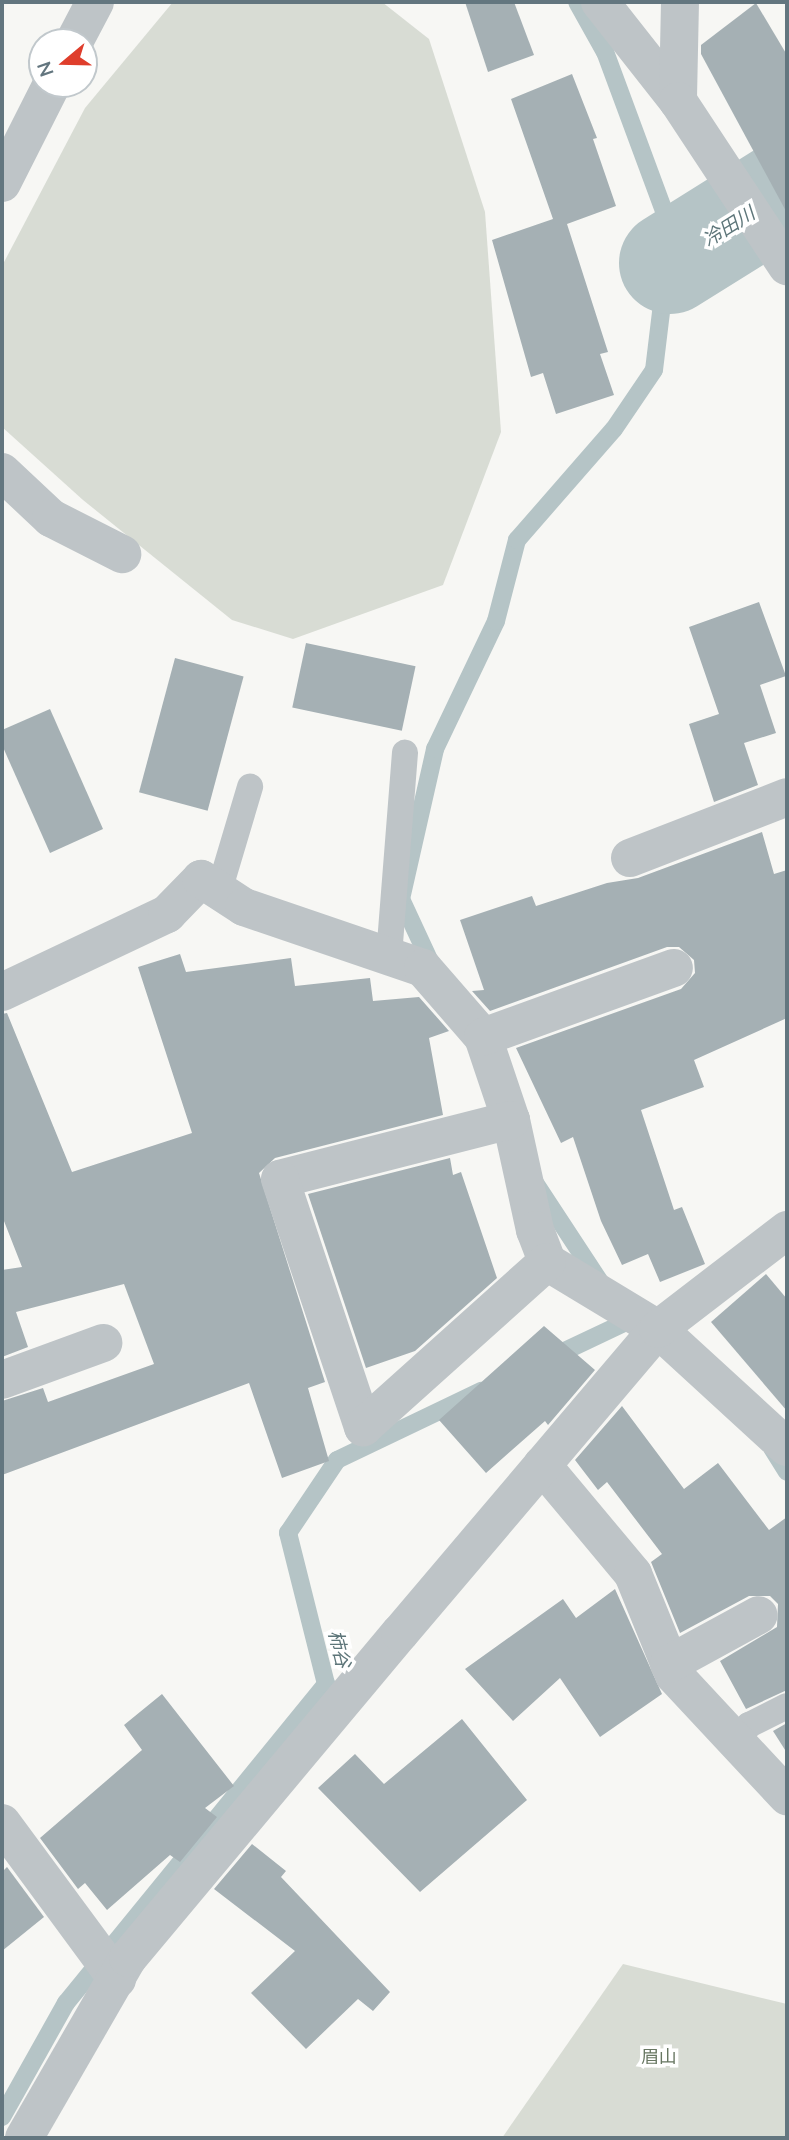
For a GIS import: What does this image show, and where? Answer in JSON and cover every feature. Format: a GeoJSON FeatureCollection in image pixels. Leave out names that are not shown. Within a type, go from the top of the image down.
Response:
{"type":"FeatureCollection","features":[{"type":"Feature","properties":{"kind":"street"},"geometry":{"type":"LineString","coordinates":[[81,28],[95,2]]}},
{"type":"Feature","properties":{"kind":"street"},"geometry":{"type":"LineString","coordinates":[[600,2],[678,101],[787,266]]}},
{"type":"Feature","properties":{"kind":"street"},"geometry":{"type":"LineString","coordinates":[[678,101],[680,2]]}},
{"type":"Feature","properties":{"kind":"street"},"geometry":{"type":"LineString","coordinates":[[2,183],[45,98]]}},
{"type":"Feature","properties":{"kind":"street"},"geometry":{"type":"LineString","coordinates":[[2,472],[51,518],[122,554]]}},
{"type":"Feature","properties":{"kind":"street"},"geometry":{"type":"LineString","coordinates":[[629,858],[787,797]]}},
{"type":"Feature","properties":{"kind":"street"},"geometry":{"type":"LineString","coordinates":[[2,992],[167,914],[201,879],[244,907],[424,968],[483,1037],[511,1120],[535,1230],[547,1262],[658,1329],[787,1447]]}},
{"type":"Feature","properties":{"kind":"street"},"geometry":{"type":"LineString","coordinates":[[483,1037],[674,968]]}},
{"type":"Feature","properties":{"kind":"street"},"geometry":{"type":"LineString","coordinates":[[511,1120],[281,1179],[363,1427],[547,1262]]}},
{"type":"Feature","properties":{"kind":"street"},"geometry":{"type":"LineString","coordinates":[[24,2138],[128,1958],[542,1465],[658,1329],[787,1230]]}},
{"type":"Feature","properties":{"kind":"street"},"geometry":{"type":"LineString","coordinates":[[2,1380],[103,1343]]}},
{"type":"Feature","properties":{"kind":"street"},"geometry":{"type":"LineString","coordinates":[[542,1465],[633,1574],[674,1675],[787,1796]]}},
{"type":"Feature","properties":{"kind":"street"},"geometry":{"type":"LineString","coordinates":[[669,1664],[759,1615]]}},
{"type":"Feature","properties":{"kind":"street"},"geometry":{"type":"LineString","coordinates":[[2,1823],[117,1979]]}},
{"type":"Feature","properties":{"kind":"lane"},"geometry":{"type":"LineString","coordinates":[[389,956],[405,753]]}},
{"type":"Feature","properties":{"kind":"lane"},"geometry":{"type":"LineString","coordinates":[[219,891],[250,787]]}},
{"type":"Feature","properties":{"kind":"lane"},"geometry":{"type":"LineString","coordinates":[[737,1742],[749,1725],[787,1706]]}},
{"type":"Feature","properties":{"kind":"green space"},"geometry":{"type":"Polygon","coordinates":[[[173,2],[382,2],[429,39],[485,212],[501,432],[443,585],[293,639],[232,620],[83,500],[2,427],[2,266],[85,108],[93,98],[98,98],[98,92],[173,2]]]}},
{"type":"Feature","properties":{"kind":"green space","name":"眉山"},"geometry":{"type":"Polygon","coordinates":[[[623,1964],[787,2004],[787,2138],[502,2138],[623,1964]]]}},
{"type":"Feature","properties":{"kind":"building"},"geometry":{"type":"Polygon","coordinates":[[[465,2],[514,2],[534,55],[488,72],[465,2]]]}},
{"type":"Feature","properties":{"kind":"building"},"geometry":{"type":"Polygon","coordinates":[[[756,3],[787,55],[787,213],[701,54],[701,45],[756,3]]]}},
{"type":"Feature","properties":{"kind":"building"},"geometry":{"type":"Polygon","coordinates":[[[572,74],[597,138],[593,139],[616,206],[567,224],[608,352],[600,354],[614,395],[556,414],[543,373],[531,377],[492,240],[553,219],[511,99],[572,74]]]}},
{"type":"Feature","properties":{"kind":"building"},"geometry":{"type":"Polygon","coordinates":[[[759,602],[786,676],[760,685],[776,733],[744,743],[758,785],[714,802],[689,724],[719,714],[689,627],[759,602]]]}},
{"type":"Feature","properties":{"kind":"building"},"geometry":{"type":"Polygon","coordinates":[[[306,643],[416,666],[402,731],[292,708],[306,643]]]}},
{"type":"Feature","properties":{"kind":"building"},"geometry":{"type":"Polygon","coordinates":[[[175,658],[244,676],[208,811],[139,792],[175,658]]]}},
{"type":"Feature","properties":{"kind":"building"},"geometry":{"type":"Polygon","coordinates":[[[50,709],[103,829],[50,853],[2,745],[2,730],[50,709]]]}},
{"type":"Feature","properties":{"kind":"building"},"geometry":{"type":"Polygon","coordinates":[[[762,832],[774,874],[787,870],[787,1018],[694,1060],[704,1087],[641,1110],[674,1210],[682,1207],[705,1264],[660,1282],[648,1254],[622,1265],[601,1221],[573,1137],[561,1143],[516,1048],[681,989],[695,973],[694,960],[679,947],[667,947],[490,1011],[472,991],[484,990],[460,920],[532,896],[536,906],[607,883],[638,878],[762,832]]]}},
{"type":"Feature","properties":{"kind":"building"},"geometry":{"type":"Polygon","coordinates":[[[180,954],[186,972],[291,958],[295,986],[370,978],[373,1001],[419,997],[449,1031],[429,1038],[443,1115],[275,1158],[259,1173],[325,1382],[308,1388],[329,1461],[282,1478],[249,1383],[2,1475],[2,1401],[43,1388],[48,1402],[154,1364],[124,1284],[16,1312],[28,1347],[2,1357],[2,1270],[22,1267],[2,1216],[2,1014],[7,1013],[72,1172],[192,1133],[138,967],[180,954]]]}},
{"type":"Feature","properties":{"kind":"building"},"geometry":{"type":"Polygon","coordinates":[[[450,1158],[453,1175],[461,1172],[497,1278],[415,1351],[366,1368],[308,1194],[450,1158]]]}},
{"type":"Feature","properties":{"kind":"building"},"geometry":{"type":"Polygon","coordinates":[[[766,1274],[787,1299],[787,1411],[711,1322],[766,1274]]]}},
{"type":"Feature","properties":{"kind":"building"},"geometry":{"type":"Polygon","coordinates":[[[544,1326],[595,1370],[548,1425],[545,1421],[486,1473],[439,1420],[544,1326]]]}},
{"type":"Feature","properties":{"kind":"building"},"geometry":{"type":"Polygon","coordinates":[[[622,1406],[684,1489],[718,1463],[769,1530],[787,1517],[787,1690],[746,1709],[720,1661],[777,1627],[778,1604],[770,1596],[749,1596],[680,1633],[651,1562],[662,1554],[607,1482],[598,1490],[575,1460],[622,1406]]]}},
{"type":"Feature","properties":{"kind":"building"},"geometry":{"type":"Polygon","coordinates":[[[615,1589],[662,1694],[600,1737],[560,1678],[513,1721],[465,1669],[563,1599],[576,1618],[615,1589]]]}},
{"type":"Feature","properties":{"kind":"building"},"geometry":{"type":"Polygon","coordinates":[[[162,1694],[234,1786],[205,1808],[217,1817],[180,1862],[170,1855],[107,1910],[85,1883],[78,1889],[40,1838],[142,1750],[124,1725],[162,1694]]]}},
{"type":"Feature","properties":{"kind":"building"},"geometry":{"type":"Polygon","coordinates":[[[462,1719],[527,1800],[420,1892],[318,1788],[355,1754],[384,1784],[462,1719]]]}},
{"type":"Feature","properties":{"kind":"building"},"geometry":{"type":"Polygon","coordinates":[[[787,1723],[787,1753],[773,1731],[787,1723]]]}},
{"type":"Feature","properties":{"kind":"building"},"geometry":{"type":"Polygon","coordinates":[[[252,1844],[286,1871],[281,1877],[390,1992],[373,2011],[358,1999],[306,2049],[251,1993],[295,1951],[214,1889],[252,1844]]]}},
{"type":"Feature","properties":{"kind":"building"},"geometry":{"type":"Polygon","coordinates":[[[7,1867],[44,1917],[2,1951],[2,1872],[7,1867]]]}},
{"type":"Feature","properties":{"kind":"waterway"},"geometry":{"type":"LineString","coordinates":[[433,968],[401,899],[435,749],[496,621],[517,540],[614,429],[654,370],[671,230],[605,52],[577,2]]}},
{"type":"Feature","properties":{"kind":"waterway","name":"冷田川"},"geometry":{"type":"LineString","coordinates":[[670,263],[787,190]]}},
{"type":"Feature","properties":{"kind":"waterway"},"geometry":{"type":"LineString","coordinates":[[535,1183],[604,1288]]}},
{"type":"Feature","properties":{"kind":"waterway","name":"柿谷"},"geometry":{"type":"LineString","coordinates":[[550,1358],[624,1323]]}},
{"type":"Feature","properties":{"kind":"waterway","name":"柿谷"},"geometry":{"type":"LineString","coordinates":[[2,2117],[66,2003],[326,1684],[288,1533],[337,1460],[481,1391]]}},
{"type":"Feature","properties":{"kind":"waterway"},"geometry":{"type":"LineString","coordinates":[[772,1448],[787,1472]]}}]}
